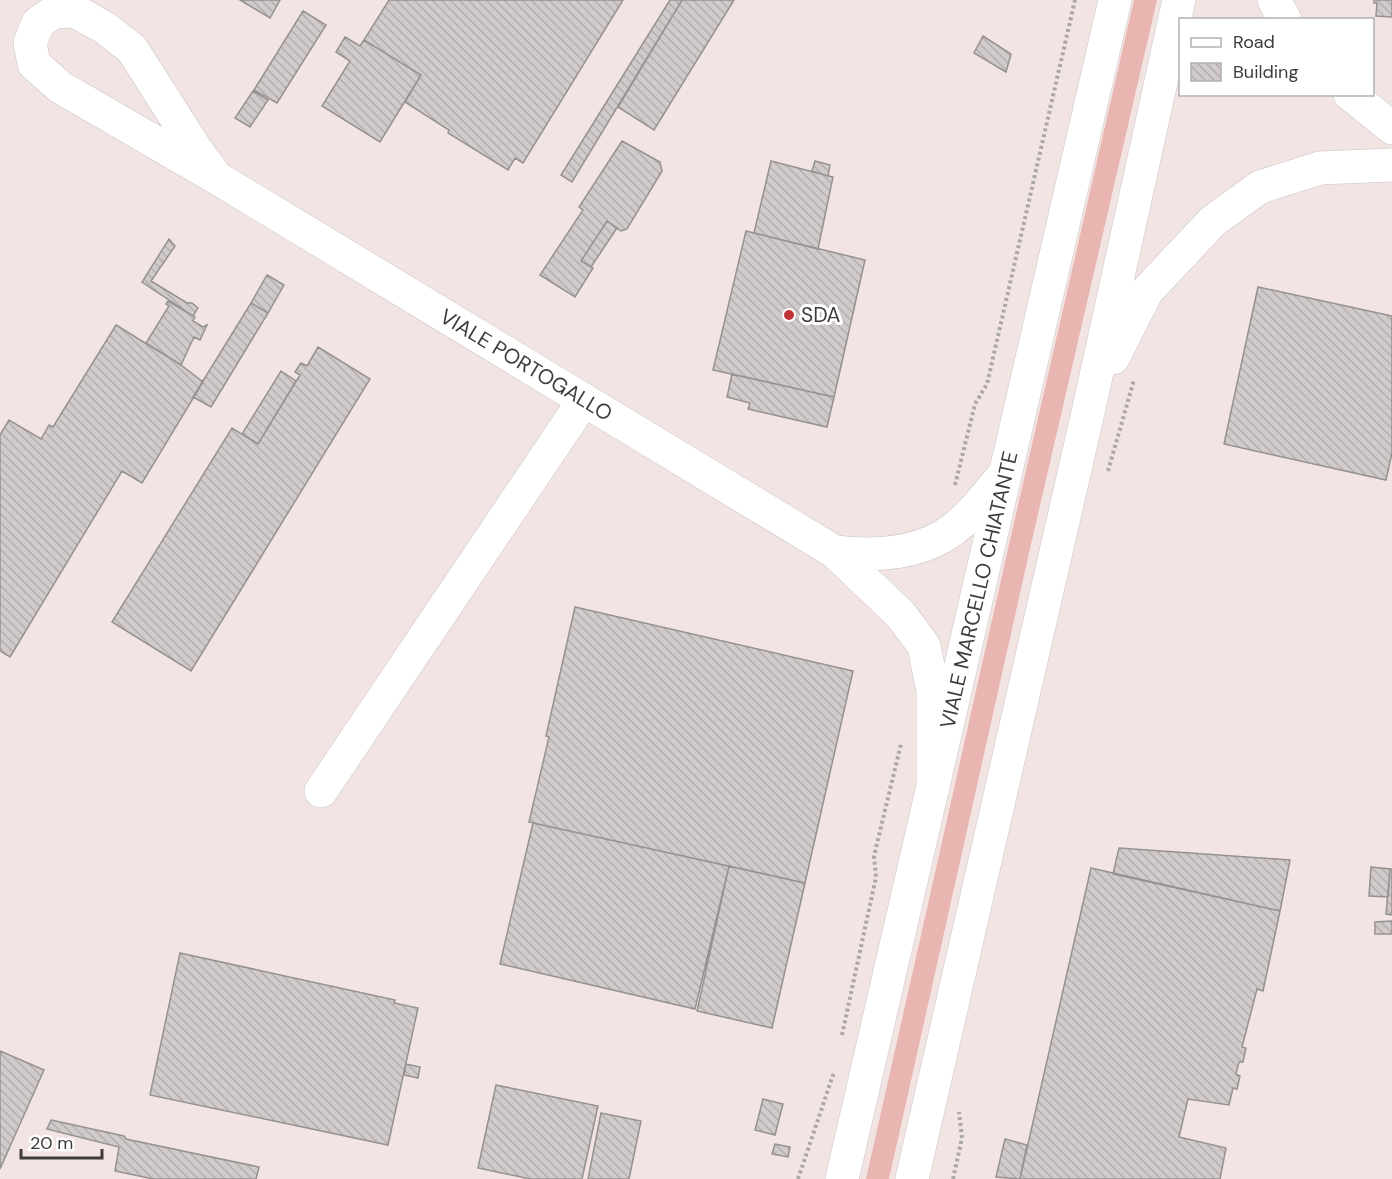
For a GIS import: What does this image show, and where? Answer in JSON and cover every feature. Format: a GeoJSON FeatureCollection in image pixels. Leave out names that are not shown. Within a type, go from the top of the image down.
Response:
{"type":"FeatureCollection","features":[{"type":"Feature","properties":{"kind":"street","name":"VIALE MARCELLO CHIATANTE"},"geometry":{"type":"LineString","coordinates":[[842,1179],[1115,0]]}},
{"type":"Feature","properties":{"kind":"street"},"geometry":{"type":"LineString","coordinates":[[912,1179],[1089,408],[1179,0]]}},
{"type":"Feature","properties":{"kind":"street"},"geometry":{"type":"LineString","coordinates":[[1274,0],[1284,18]]}},
{"type":"Feature","properties":{"kind":"street","name":"VIALE PORTOGALLO"},"geometry":{"type":"LineString","coordinates":[[216,178],[132,49],[105,28],[75,11],[54,12],[38,23],[30,44],[33,64],[60,87],[216,178],[835,552],[901,615],[924,646],[933,691],[933,789]]}},
{"type":"Feature","properties":{"kind":"street"},"geometry":{"type":"LineString","coordinates":[[1352,96],[1392,128]]}},
{"type":"Feature","properties":{"kind":"street"},"geometry":{"type":"LineString","coordinates":[[1089,408],[1147,291],[1213,221],[1260,187],[1310,171],[1320,168],[1392,165]]}},
{"type":"Feature","properties":{"kind":"street"},"geometry":{"type":"LineString","coordinates":[[321,791],[584,400]]}},
{"type":"Feature","properties":{"kind":"street","name":"VIALE PORTOGALLO"},"geometry":{"type":"LineString","coordinates":[[835,552],[893,554],[938,539],[962,523],[1006,472]]}},
{"type":"Feature","properties":{"kind":"path"},"geometry":{"type":"LineString","coordinates":[[950,493],[955,486],[975,404],[987,384],[1076,0]]}},
{"type":"Feature","properties":{"kind":"path"},"geometry":{"type":"LineString","coordinates":[[1105,482],[1136,373]]}},
{"type":"Feature","properties":{"kind":"path"},"geometry":{"type":"LineString","coordinates":[[842,1035],[876,877],[874,856],[902,734]]}},
{"type":"Feature","properties":{"kind":"path"},"geometry":{"type":"LineString","coordinates":[[798,1179],[834,1070]]}},
{"type":"Feature","properties":{"kind":"path"},"geometry":{"type":"LineString","coordinates":[[953,1179],[962,1138],[959,1107]]}},
{"type":"Feature","properties":{"kind":"shaded area"},"geometry":{"type":"Polygon","coordinates":[[[0,0],[1392,0],[1392,1179],[0,1179],[0,0]]]}},
{"type":"Feature","properties":{"kind":"shaded area"},"geometry":{"type":"Polygon","coordinates":[[[1134,0],[1157,0],[1029,553],[889,1179],[866,1179],[1008,549],[1134,0]]]}},
{"type":"Feature","properties":{"kind":"building"},"geometry":{"type":"Polygon","coordinates":[[[240,0],[280,0],[270,18],[240,0]]]}},
{"type":"Feature","properties":{"kind":"building"},"geometry":{"type":"Polygon","coordinates":[[[389,0],[623,0],[523,163],[515,158],[508,170],[448,133],[449,130],[405,102],[421,75],[364,40],[389,0]]]}},
{"type":"Feature","properties":{"kind":"building"},"geometry":{"type":"Polygon","coordinates":[[[670,0],[682,0],[572,182],[561,175],[670,0]]]}},
{"type":"Feature","properties":{"kind":"building"},"geometry":{"type":"Polygon","coordinates":[[[682,0],[734,0],[654,130],[618,107],[682,0]]]}},
{"type":"Feature","properties":{"kind":"building"},"geometry":{"type":"Polygon","coordinates":[[[1374,0],[1392,0],[1392,17],[1376,16],[1377,3],[1374,3],[1374,0]]]}},
{"type":"Feature","properties":{"kind":"building"},"geometry":{"type":"Polygon","coordinates":[[[303,11],[326,25],[277,103],[254,90],[303,11]]]}},
{"type":"Feature","properties":{"kind":"building"},"geometry":{"type":"Polygon","coordinates":[[[983,36],[1011,54],[1006,72],[974,53],[983,36]]]}},
{"type":"Feature","properties":{"kind":"building"},"geometry":{"type":"Polygon","coordinates":[[[345,37],[360,46],[364,40],[421,75],[380,142],[322,106],[350,61],[336,52],[345,37]]]}},
{"type":"Feature","properties":{"kind":"building"},"geometry":{"type":"Polygon","coordinates":[[[253,91],[268,100],[250,127],[235,118],[253,91]]]}},
{"type":"Feature","properties":{"kind":"building"},"geometry":{"type":"Polygon","coordinates":[[[622,141],[660,162],[662,171],[627,229],[621,231],[607,221],[581,261],[593,268],[575,297],[540,275],[583,210],[579,207],[622,141]]]}},
{"type":"Feature","properties":{"kind":"building"},"geometry":{"type":"Polygon","coordinates":[[[771,161],[833,177],[818,249],[754,233],[771,161]]]}},
{"type":"Feature","properties":{"kind":"building"},"geometry":{"type":"Polygon","coordinates":[[[815,161],[830,165],[828,176],[812,171],[815,161]]]}},
{"type":"Feature","properties":{"kind":"building"},"geometry":{"type":"Polygon","coordinates":[[[607,221],[617,228],[591,267],[581,261],[607,221]]]}},
{"type":"Feature","properties":{"kind":"building","name":"SDA"},"geometry":{"type":"Polygon","coordinates":[[[746,231],[865,260],[834,397],[713,370],[746,231]]]}},
{"type":"Feature","properties":{"kind":"building"},"geometry":{"type":"Polygon","coordinates":[[[169,239],[175,246],[151,281],[198,308],[193,316],[142,282],[169,239]]]}},
{"type":"Feature","properties":{"kind":"building"},"geometry":{"type":"Polygon","coordinates":[[[267,275],[284,285],[268,313],[251,303],[267,275]]]}},
{"type":"Feature","properties":{"kind":"building"},"geometry":{"type":"Polygon","coordinates":[[[1258,287],[1392,316],[1392,453],[1386,480],[1224,444],[1258,287]]]}},
{"type":"Feature","properties":{"kind":"building"},"geometry":{"type":"Polygon","coordinates":[[[168,301],[195,317],[193,321],[203,327],[207,325],[200,340],[194,337],[181,365],[146,343],[169,306],[166,304],[168,301]]]}},
{"type":"Feature","properties":{"kind":"building"},"geometry":{"type":"Polygon","coordinates":[[[251,303],[268,313],[211,407],[193,397],[251,303]]]}},
{"type":"Feature","properties":{"kind":"building"},"geometry":{"type":"Polygon","coordinates":[[[116,325],[181,365],[203,382],[142,483],[122,471],[10,657],[0,651],[0,435],[9,420],[41,439],[49,425],[53,427],[116,325]]]}},
{"type":"Feature","properties":{"kind":"building"},"geometry":{"type":"Polygon","coordinates":[[[318,347],[370,379],[191,671],[112,622],[232,428],[258,444],[300,375],[295,372],[301,363],[307,366],[318,347]]]}},
{"type":"Feature","properties":{"kind":"building"},"geometry":{"type":"Polygon","coordinates":[[[281,371],[296,381],[258,444],[242,434],[281,371]]]}},
{"type":"Feature","properties":{"kind":"building"},"geometry":{"type":"Polygon","coordinates":[[[732,374],[834,397],[827,427],[748,409],[750,403],[727,397],[732,374]]]}},
{"type":"Feature","properties":{"kind":"building"},"geometry":{"type":"Polygon","coordinates":[[[575,607],[853,671],[805,883],[529,822],[575,607]]]}},
{"type":"Feature","properties":{"kind":"building"},"geometry":{"type":"Polygon","coordinates":[[[533,823],[729,866],[695,1009],[500,964],[533,823]]]}},
{"type":"Feature","properties":{"kind":"building"},"geometry":{"type":"Polygon","coordinates":[[[1119,848],[1290,860],[1280,911],[1113,874],[1119,848]]]}},
{"type":"Feature","properties":{"kind":"building"},"geometry":{"type":"Polygon","coordinates":[[[729,866],[805,883],[772,1028],[697,1011],[729,866]]]}},
{"type":"Feature","properties":{"kind":"building"},"geometry":{"type":"Polygon","coordinates":[[[1371,867],[1390,869],[1388,897],[1369,896],[1371,867]]]}},
{"type":"Feature","properties":{"kind":"building"},"geometry":{"type":"Polygon","coordinates":[[[1091,868],[1280,911],[1263,991],[1257,989],[1242,1047],[1246,1048],[1243,1062],[1239,1062],[1236,1074],[1240,1076],[1237,1089],[1233,1088],[1229,1105],[1188,1099],[1179,1137],[1226,1148],[1220,1179],[1020,1179],[1091,868]]]}},
{"type":"Feature","properties":{"kind":"building"},"geometry":{"type":"Polygon","coordinates":[[[1390,869],[1392,869],[1392,915],[1386,914],[1390,869]]]}},
{"type":"Feature","properties":{"kind":"building"},"geometry":{"type":"Polygon","coordinates":[[[1392,921],[1392,934],[1375,934],[1375,922],[1392,921]]]}},
{"type":"Feature","properties":{"kind":"building"},"geometry":{"type":"Polygon","coordinates":[[[180,953],[395,1000],[394,1003],[418,1008],[388,1145],[150,1095],[180,953]]]}},
{"type":"Feature","properties":{"kind":"building"},"geometry":{"type":"Polygon","coordinates":[[[0,1051],[44,1070],[0,1169],[0,1051]]]}},
{"type":"Feature","properties":{"kind":"building"},"geometry":{"type":"Polygon","coordinates":[[[406,1064],[420,1067],[418,1078],[404,1075],[406,1064]]]}},
{"type":"Feature","properties":{"kind":"building"},"geometry":{"type":"Polygon","coordinates":[[[496,1085],[598,1106],[582,1179],[530,1179],[478,1168],[496,1085]]]}},
{"type":"Feature","properties":{"kind":"building"},"geometry":{"type":"Polygon","coordinates":[[[763,1099],[783,1104],[775,1135],[755,1130],[763,1099]]]}},
{"type":"Feature","properties":{"kind":"building"},"geometry":{"type":"Polygon","coordinates":[[[601,1113],[641,1121],[629,1179],[588,1179],[601,1113]]]}},
{"type":"Feature","properties":{"kind":"building"},"geometry":{"type":"Polygon","coordinates":[[[51,1120],[124,1136],[126,1139],[259,1167],[256,1179],[153,1179],[115,1171],[119,1147],[47,1129],[51,1120]]]}},
{"type":"Feature","properties":{"kind":"building"},"geometry":{"type":"Polygon","coordinates":[[[1005,1139],[1027,1145],[1020,1179],[996,1177],[1005,1139]]]}},
{"type":"Feature","properties":{"kind":"building"},"geometry":{"type":"Polygon","coordinates":[[[775,1144],[790,1147],[788,1157],[772,1154],[775,1144]]]}},
{"type":"Feature","properties":{"kind":"place","name":"SDA"},"geometry":{"type":"Point","coordinates":[789,315]}}]}
